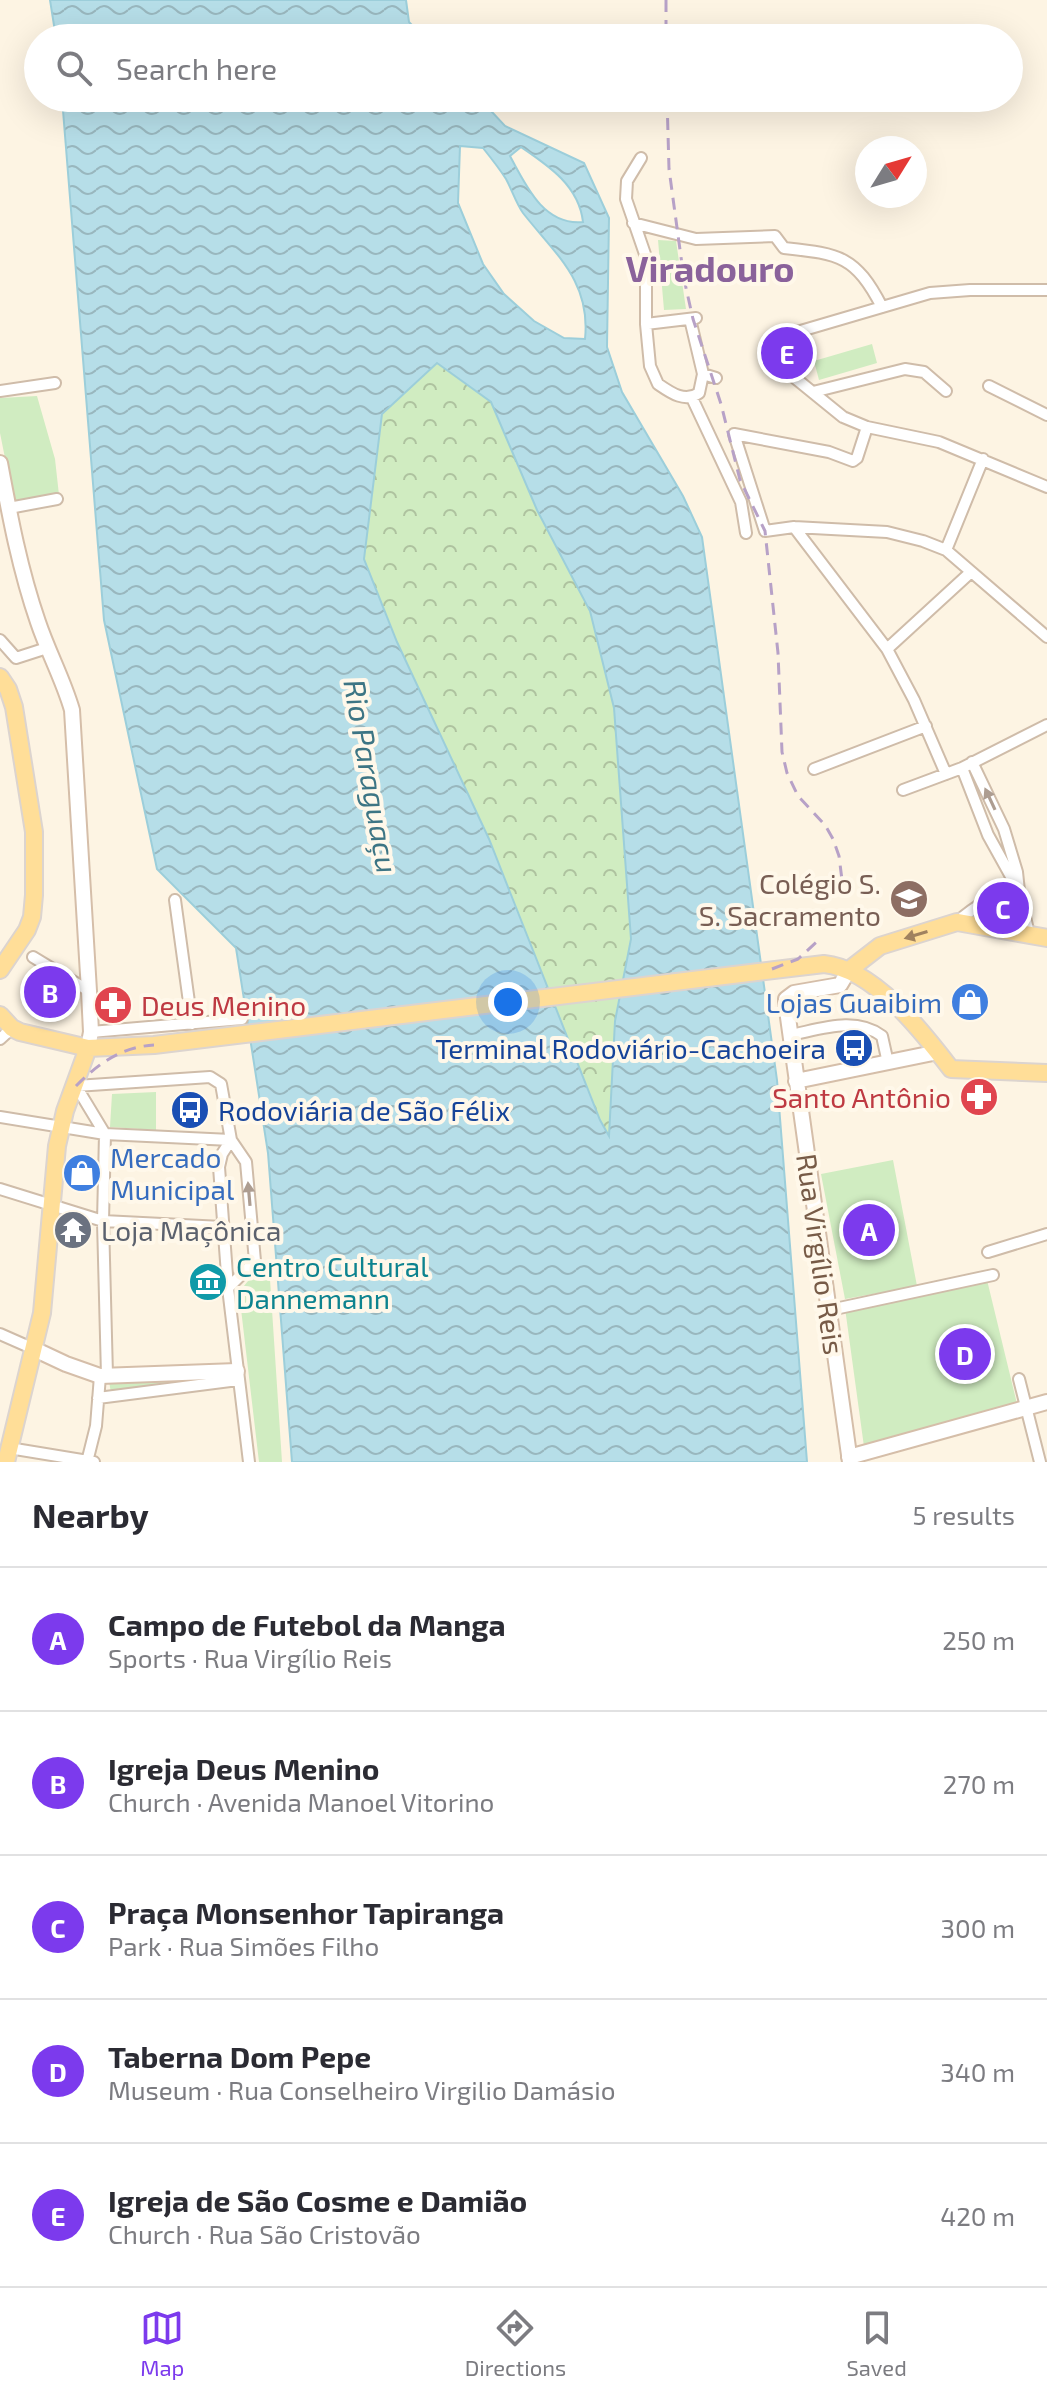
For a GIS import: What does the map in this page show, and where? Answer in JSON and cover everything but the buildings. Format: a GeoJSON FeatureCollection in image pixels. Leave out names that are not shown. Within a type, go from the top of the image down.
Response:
{"type":"FeatureCollection","features":[{"type":"Feature","properties":{"kind":"main road"},"geometry":{"type":"LineString","coordinates":[[0,677],[14,707],[34,832],[34,895],[27,930],[0,970]]}},
{"type":"Feature","properties":{"kind":"main road"},"geometry":{"type":"LineString","coordinates":[[849,970],[880,946],[957,922],[1047,938]]}},
{"type":"Feature","properties":{"kind":"main road"},"geometry":{"type":"LineString","coordinates":[[0,1015],[6,1034],[154,1045],[824,964],[849,970],[897,1006],[951,1069],[1047,1073]]}},
{"type":"Feature","properties":{"kind":"main road"},"geometry":{"type":"LineString","coordinates":[[6,1457],[42,1313],[50,1206],[62,1127],[89,1040]]}},
{"type":"Feature","properties":{"kind":"street"},"geometry":{"type":"LineString","coordinates":[[641,158],[627,181],[626,199],[646,257],[644,286],[646,324],[650,366],[658,384],[671,393],[692,398],[699,393],[703,374],[693,319],[646,324]]}},
{"type":"Feature","properties":{"kind":"street"},"geometry":{"type":"LineString","coordinates":[[633,223],[696,239],[775,236],[784,248],[841,257],[860,273],[882,307]]}},
{"type":"Feature","properties":{"kind":"street"},"geometry":{"type":"LineString","coordinates":[[1046,484],[939,442],[867,427],[843,417],[783,364],[773,347],[774,341],[780,337],[930,293],[1047,290]]}},
{"type":"Feature","properties":{"kind":"street"},"geometry":{"type":"LineString","coordinates":[[813,392],[905,369],[924,372],[946,391]]}},
{"type":"Feature","properties":{"kind":"street"},"geometry":{"type":"LineString","coordinates":[[703,374],[716,378]]}},
{"type":"Feature","properties":{"kind":"street"},"geometry":{"type":"LineString","coordinates":[[0,391],[55,383]]}},
{"type":"Feature","properties":{"kind":"street"},"geometry":{"type":"LineString","coordinates":[[989,386],[1047,415]]}},
{"type":"Feature","properties":{"kind":"street"},"geometry":{"type":"LineString","coordinates":[[692,398],[741,502],[746,533]]}},
{"type":"Feature","properties":{"kind":"street"},"geometry":{"type":"LineString","coordinates":[[867,427],[857,458],[853,461],[829,452],[734,434],[765,531],[794,527],[887,532],[923,541],[946,550],[1047,637]]}},
{"type":"Feature","properties":{"kind":"street"},"geometry":{"type":"LineString","coordinates":[[946,550],[983,459]]}},
{"type":"Feature","properties":{"kind":"street"},"geometry":{"type":"LineString","coordinates":[[0,463],[20,564],[47,648],[64,682],[72,710],[89,991],[89,1040],[242,1019]]}},
{"type":"Feature","properties":{"kind":"street"},"geometry":{"type":"LineString","coordinates":[[9,508],[57,499]]}},
{"type":"Feature","properties":{"kind":"street"},"geometry":{"type":"LineString","coordinates":[[794,527],[887,649],[926,726],[946,774]]}},
{"type":"Feature","properties":{"kind":"street"},"geometry":{"type":"LineString","coordinates":[[887,649],[971,572]]}},
{"type":"Feature","properties":{"kind":"street"},"geometry":{"type":"LineString","coordinates":[[0,640],[16,658],[47,648]]}},
{"type":"Feature","properties":{"kind":"street"},"geometry":{"type":"LineString","coordinates":[[903,790],[967,765],[1047,725]]}},
{"type":"Feature","properties":{"kind":"street"},"geometry":{"type":"LineString","coordinates":[[814,769],[926,726]]}},
{"type":"Feature","properties":{"kind":"street"},"geometry":{"type":"LineString","coordinates":[[967,765],[1004,829],[1017,872],[1029,934]]}},
{"type":"Feature","properties":{"kind":"street"},"geometry":{"type":"LineString","coordinates":[[967,765],[988,835],[1019,891]]}},
{"type":"Feature","properties":{"kind":"street"},"geometry":{"type":"LineString","coordinates":[[988,835],[1004,829]]}},
{"type":"Feature","properties":{"kind":"street"},"geometry":{"type":"LineString","coordinates":[[957,922],[975,906],[1004,893],[1019,891]]}},
{"type":"Feature","properties":{"kind":"street"},"geometry":{"type":"LineString","coordinates":[[175,900],[192,1024]]}},
{"type":"Feature","properties":{"kind":"street"},"geometry":{"type":"LineString","coordinates":[[33,957],[89,991]]}},
{"type":"Feature","properties":{"kind":"street","name":"Rua Virgílio Reis"},"geometry":{"type":"LineString","coordinates":[[849,970],[837,986],[794,993],[786,999],[850,1460]]}},
{"type":"Feature","properties":{"kind":"street"},"geometry":{"type":"LineString","coordinates":[[791,1035],[845,1025],[866,1026],[882,1036],[888,1063]]}},
{"type":"Feature","properties":{"kind":"street"},"geometry":{"type":"LineString","coordinates":[[796,1081],[938,1052]]}},
{"type":"Feature","properties":{"kind":"street"},"geometry":{"type":"LineString","coordinates":[[6,1457],[90,1462],[95,1436],[98,1398],[104,1376],[105,1134],[76,1086],[210,1077],[221,1084],[231,1140],[246,1162],[255,1261],[228,1288]]}},
{"type":"Feature","properties":{"kind":"street"},"geometry":{"type":"LineString","coordinates":[[0,1117],[105,1134],[231,1140]]}},
{"type":"Feature","properties":{"kind":"street"},"geometry":{"type":"LineString","coordinates":[[231,1140],[222,1154],[219,1167],[222,1227],[249,1462]]}},
{"type":"Feature","properties":{"kind":"street"},"geometry":{"type":"LineString","coordinates":[[0,1189],[103,1221],[222,1227]]}},
{"type":"Feature","properties":{"kind":"street"},"geometry":{"type":"LineString","coordinates":[[988,1252],[1047,1234]]}},
{"type":"Feature","properties":{"kind":"street"},"geometry":{"type":"LineString","coordinates":[[830,1310],[993,1275]]}},
{"type":"Feature","properties":{"kind":"street"},"geometry":{"type":"LineString","coordinates":[[0,1334],[104,1376],[188,1379],[237,1376]]}},
{"type":"Feature","properties":{"kind":"street"},"geometry":{"type":"LineString","coordinates":[[98,1398],[188,1379]]}},
{"type":"Feature","properties":{"kind":"street"},"geometry":{"type":"LineString","coordinates":[[1019,1379],[1040,1462]]}},
{"type":"Feature","properties":{"kind":"street"},"geometry":{"type":"LineString","coordinates":[[850,1460],[1047,1402]]}},
{"type":"Feature","properties":{"kind":"green space"},"geometry":{"type":"Polygon","coordinates":[[[658,240],[676,241],[686,309],[664,310],[658,240]]]}},
{"type":"Feature","properties":{"kind":"green space"},"geometry":{"type":"Polygon","coordinates":[[[872,344],[877,363],[819,380],[814,361],[872,344]]]}},
{"type":"Feature","properties":{"kind":"green space"},"geometry":{"type":"Polygon","coordinates":[[[437,363],[491,402],[537,510],[590,611],[614,708],[631,939],[615,1021],[610,1138],[600,1120],[489,840],[397,642],[364,559],[382,414],[437,363]]]}},
{"type":"Feature","properties":{"kind":"green space"},"geometry":{"type":"Polygon","coordinates":[[[37,396],[55,459],[59,495],[14,503],[0,433],[0,398],[37,396]]]}},
{"type":"Feature","properties":{"kind":"green space"},"geometry":{"type":"Polygon","coordinates":[[[156,1092],[156,1130],[110,1127],[112,1094],[156,1092]]]}},
{"type":"Feature","properties":{"kind":"green space"},"geometry":{"type":"Polygon","coordinates":[[[893,1160],[917,1286],[845,1299],[821,1174],[893,1160]]]}},
{"type":"Feature","properties":{"kind":"green space"},"geometry":{"type":"Polygon","coordinates":[[[262,1264],[269,1264],[282,1462],[259,1462],[239,1292],[262,1264]]]}},
{"type":"Feature","properties":{"kind":"green space"},"geometry":{"type":"Polygon","coordinates":[[[987,1280],[1019,1412],[865,1454],[845,1308],[987,1280]]]}},
{"type":"Feature","properties":{"kind":"green space"},"geometry":{"type":"Polygon","coordinates":[[[181,1376],[181,1383],[111,1393],[109,1381],[181,1376]]]}},
{"type":"Feature","properties":{"kind":"water"},"geometry":{"type":"Polygon","coordinates":[[[50,0],[406,0],[411,24],[54,24],[50,0]]]}},
{"type":"Feature","properties":{"kind":"water","name":"Rio Paraguaçu"},"geometry":{"type":"Polygon","coordinates":[[[63,112],[492,112],[505,126],[584,163],[609,218],[607,347],[622,392],[683,496],[702,537],[777,1080],[807,1462],[292,1462],[268,1153],[236,948],[157,869],[104,620],[63,112]],[[460,146],[458,203],[483,264],[504,294],[534,321],[564,338],[585,339],[582,301],[568,270],[523,213],[506,179],[483,148],[460,146]],[[521,147],[510,156],[530,191],[547,211],[569,222],[583,222],[576,198],[552,170],[521,147]],[[437,363],[382,414],[364,559],[397,642],[489,839],[609,1136],[615,1021],[631,939],[614,708],[590,611],[537,510],[491,402],[437,363]]]}},
{"type":"Feature","properties":{"kind":"railway"},"geometry":{"type":"LineString","coordinates":[[666,0],[666,24]]}},
{"type":"Feature","properties":{"kind":"railway"},"geometry":{"type":"LineString","coordinates":[[667,112],[669,169],[684,279],[693,319],[721,404],[740,480],[765,531],[778,653],[782,752],[787,773],[798,796],[825,825],[833,839],[842,880]]}},
{"type":"Feature","properties":{"kind":"railway"},"geometry":{"type":"LineString","coordinates":[[772,969],[798,959],[821,938]]}},
{"type":"Feature","properties":{"kind":"railway"},"geometry":{"type":"LineString","coordinates":[[76,1086],[111,1058],[131,1049],[154,1045]]}},
{"type":"Feature","properties":{"kind":"place","name":"Igreja de São Cosme e Damião"},"geometry":{"type":"Point","coordinates":[787,353]}},
{"type":"Feature","properties":{"kind":"place","name":"Colégio S. S. Sacramento"},"geometry":{"type":"Point","coordinates":[909,899]}},
{"type":"Feature","properties":{"kind":"place","name":"Praça Monsenhor Tapiranga"},"geometry":{"type":"Point","coordinates":[1003,908]}},
{"type":"Feature","properties":{"kind":"place","name":"Igreja Deus Menino"},"geometry":{"type":"Point","coordinates":[50,992]}},
{"type":"Feature","properties":{"kind":"place","name":"Lojas Guaibim"},"geometry":{"type":"Point","coordinates":[970,1002]}},
{"type":"Feature","properties":{"kind":"place","name":"Deus Menino"},"geometry":{"type":"Point","coordinates":[113,1005]}},
{"type":"Feature","properties":{"kind":"place","name":"Terminal Rodoviário-Cachoeira"},"geometry":{"type":"Point","coordinates":[854,1048]}},
{"type":"Feature","properties":{"kind":"place","name":"Santo Antônio"},"geometry":{"type":"Point","coordinates":[979,1097]}},
{"type":"Feature","properties":{"kind":"place","name":"Rodoviária de São Félix"},"geometry":{"type":"Point","coordinates":[190,1110]}},
{"type":"Feature","properties":{"kind":"place","name":"Mercado Municipal"},"geometry":{"type":"Point","coordinates":[82,1173]}},
{"type":"Feature","properties":{"kind":"place","name":"Loja Maçônica"},"geometry":{"type":"Point","coordinates":[73,1230]}},
{"type":"Feature","properties":{"kind":"place","name":"Campo de Futebol da Manga"},"geometry":{"type":"Point","coordinates":[869,1230]}},
{"type":"Feature","properties":{"kind":"place","name":"Centro Cultural Dannemann"},"geometry":{"type":"Point","coordinates":[208,1282]}},
{"type":"Feature","properties":{"kind":"place","name":"Taberna Dom Pepe"},"geometry":{"type":"Point","coordinates":[965,1354]}},
{"type":"Feature","properties":{"kind":"district","name":"Viradouro"},"geometry":{"type":"Point","coordinates":[710,267]}}]}
